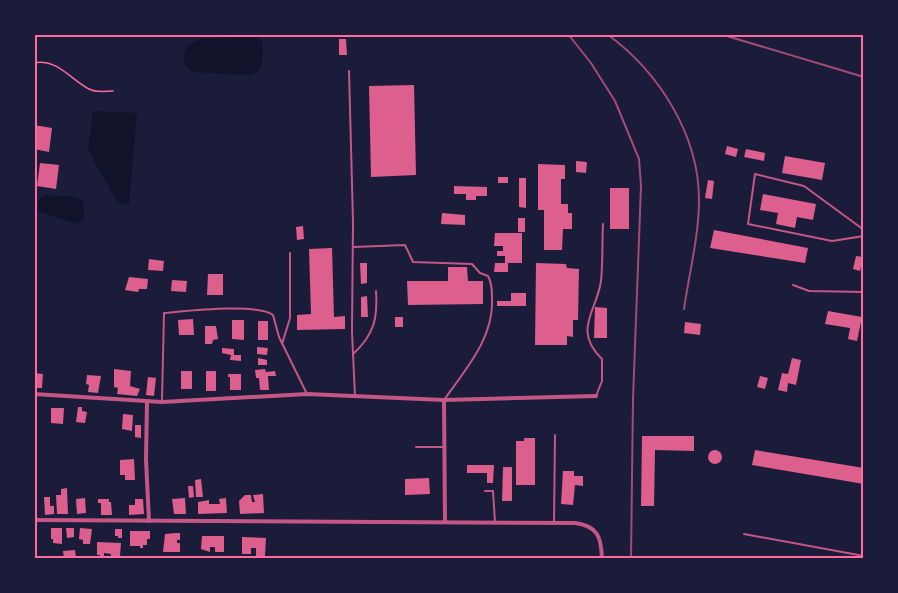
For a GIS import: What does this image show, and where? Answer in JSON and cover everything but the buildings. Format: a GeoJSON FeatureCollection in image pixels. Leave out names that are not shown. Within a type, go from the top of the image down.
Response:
{"type":"FeatureCollection","features":[{"type":"Feature","properties":{"kind":"street"},"geometry":{"type":"LineString","coordinates":[[34,394],[162,402],[307,394],[444,400],[596,396]]}},
{"type":"Feature","properties":{"kind":"street"},"geometry":{"type":"LineString","coordinates":[[444,400],[445,522]]}},
{"type":"Feature","properties":{"kind":"street"},"geometry":{"type":"LineString","coordinates":[[147,401],[146,460],[149,521]]}},
{"type":"Feature","properties":{"kind":"street"},"geometry":{"type":"LineString","coordinates":[[34,520],[575,523],[587,525],[596,531],[601,545],[602,558]]}},
{"type":"Feature","properties":{"kind":"lane"},"geometry":{"type":"LineString","coordinates":[[349,71],[355,396]]}},
{"type":"Feature","properties":{"kind":"lane"},"geometry":{"type":"LineString","coordinates":[[864,230],[804,186],[755,174],[748,224],[832,241],[864,236]]}},
{"type":"Feature","properties":{"kind":"lane"},"geometry":{"type":"LineString","coordinates":[[596,396],[602,381],[602,359],[592,349],[588,338],[589,315],[601,283],[603,224]]}},
{"type":"Feature","properties":{"kind":"lane"},"geometry":{"type":"LineString","coordinates":[[353,247],[405,245],[413,262],[472,264],[480,273],[488,276],[491,282],[492,308],[485,338],[444,400]]}},
{"type":"Feature","properties":{"kind":"lane"},"geometry":{"type":"LineString","coordinates":[[282,344],[290,318],[290,253]]}},
{"type":"Feature","properties":{"kind":"lane"},"geometry":{"type":"LineString","coordinates":[[792,285],[809,291],[864,292]]}},
{"type":"Feature","properties":{"kind":"lane"},"geometry":{"type":"LineString","coordinates":[[353,354],[370,333],[378,311],[376,291]]}},
{"type":"Feature","properties":{"kind":"lane"},"geometry":{"type":"LineString","coordinates":[[162,402],[164,313],[263,309],[273,315],[282,344],[307,394]]}},
{"type":"Feature","properties":{"kind":"lane"},"geometry":{"type":"LineString","coordinates":[[554,523],[555,435]]}},
{"type":"Feature","properties":{"kind":"lane"},"geometry":{"type":"LineString","coordinates":[[416,447],[444,447]]}},
{"type":"Feature","properties":{"kind":"lane"},"geometry":{"type":"LineString","coordinates":[[485,491],[493,491],[495,522]]}},
{"type":"Feature","properties":{"kind":"lane"},"geometry":{"type":"LineString","coordinates":[[744,534],[864,556]]}},
{"type":"Feature","properties":{"kind":"path"},"geometry":{"type":"LineString","coordinates":[[34,63],[45,62],[69,74],[88,89],[113,91]]}},
{"type":"Feature","properties":{"kind":"shaded area"},"geometry":{"type":"Polygon","coordinates":[[[257,36],[263,43],[262,64],[258,72],[248,75],[193,72],[185,66],[184,55],[187,46],[200,39],[257,36]]]}},
{"type":"Feature","properties":{"kind":"shaded area"},"geometry":{"type":"Polygon","coordinates":[[[93,111],[137,113],[129,204],[117,202],[88,150],[93,111]]]}},
{"type":"Feature","properties":{"kind":"shaded area"},"geometry":{"type":"Polygon","coordinates":[[[45,195],[75,197],[83,201],[84,218],[77,224],[38,211],[39,199],[45,195]]]}},
{"type":"Feature","properties":{"kind":"railway"},"geometry":{"type":"LineString","coordinates":[[568,34],[591,63],[615,101],[639,159],[641,186],[633,399],[631,558]]}},
{"type":"Feature","properties":{"kind":"railway"},"geometry":{"type":"LineString","coordinates":[[607,34],[626,49],[659,86],[684,129],[692,152],[697,176],[699,214],[684,309]]}},
{"type":"Feature","properties":{"kind":"railway"},"geometry":{"type":"LineString","coordinates":[[720,34],[864,77]]}}]}
